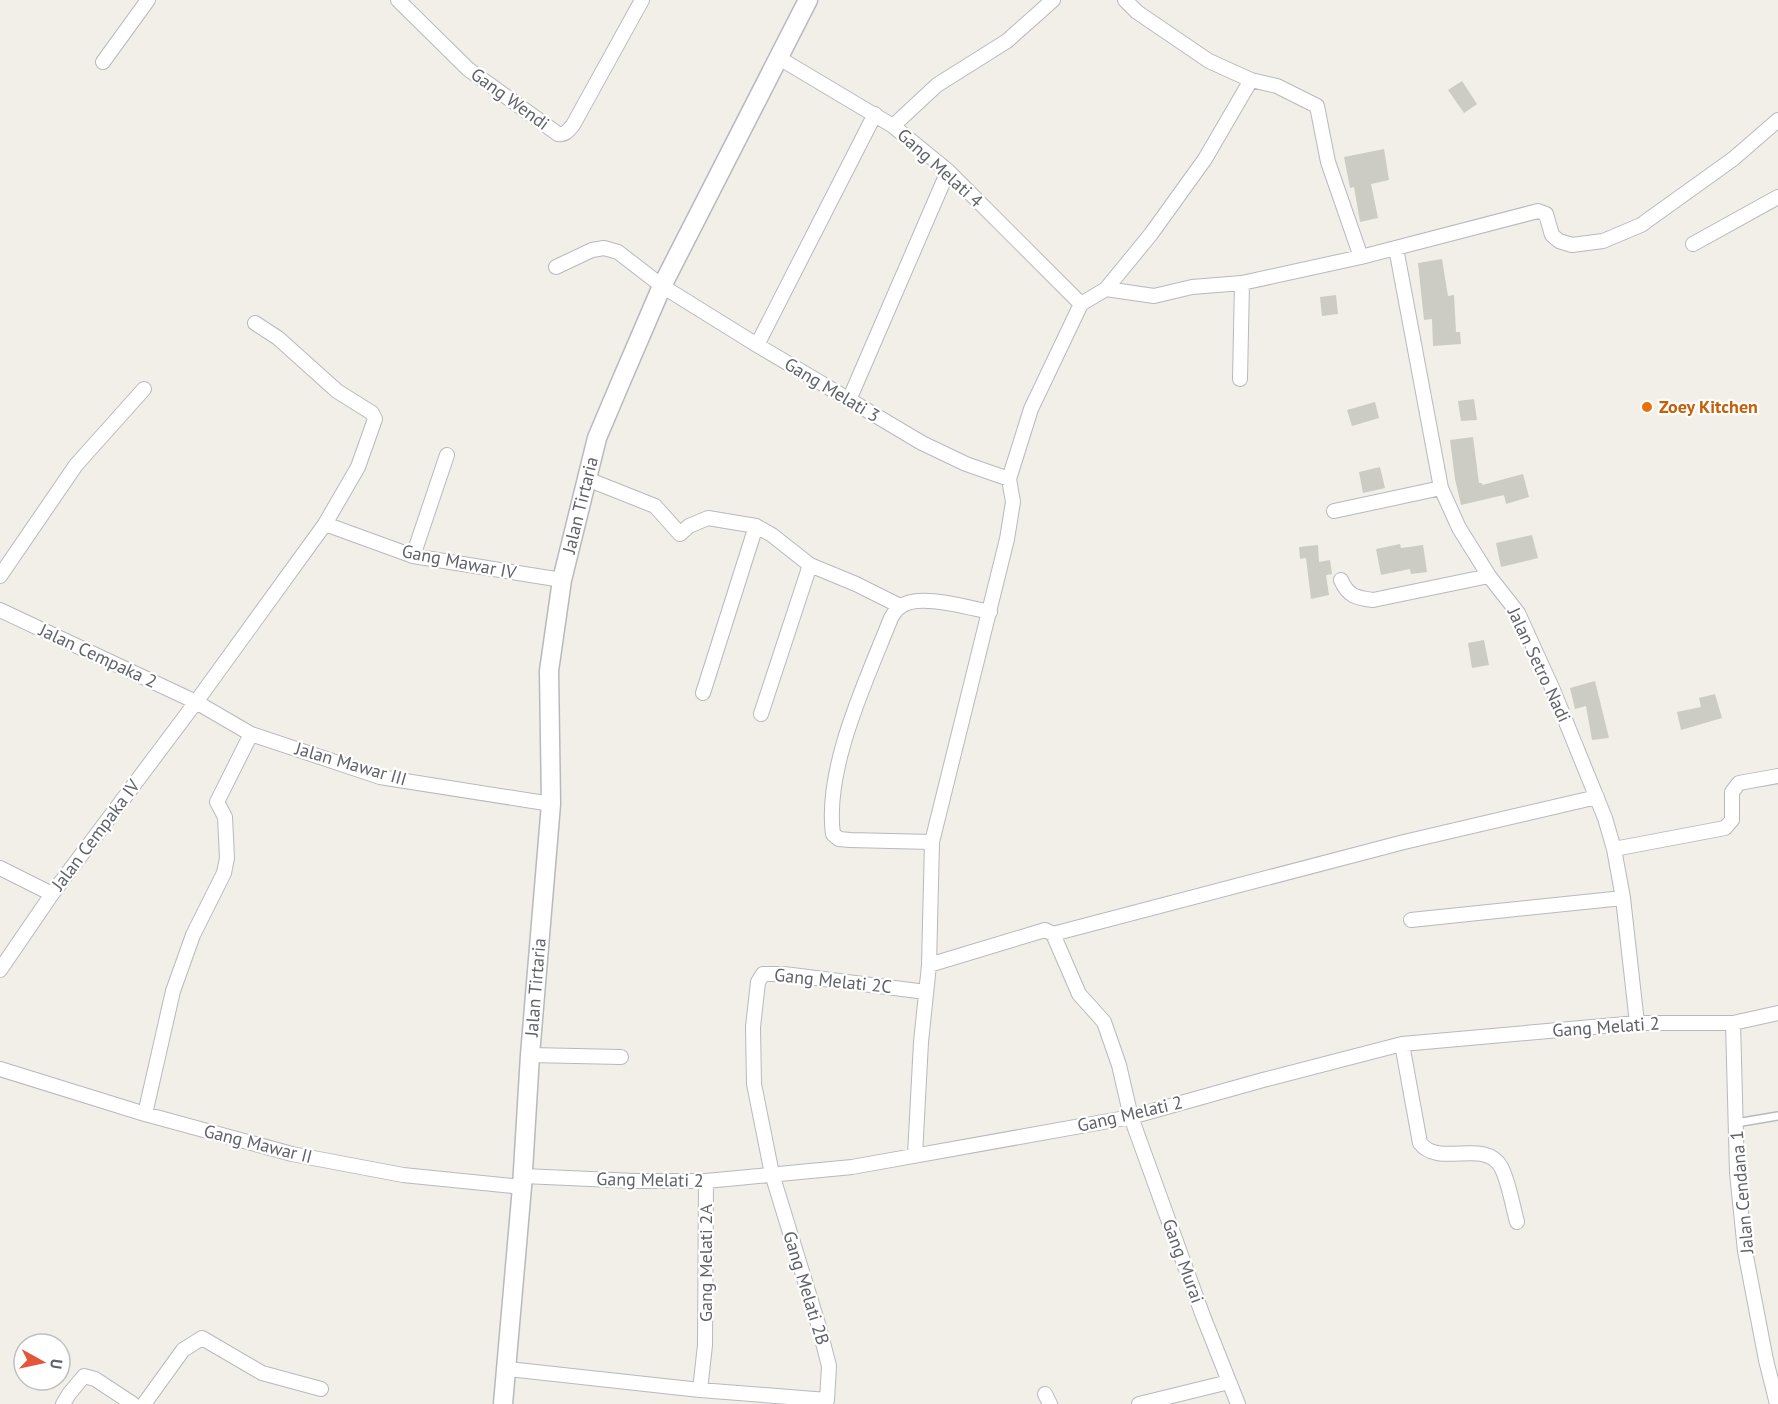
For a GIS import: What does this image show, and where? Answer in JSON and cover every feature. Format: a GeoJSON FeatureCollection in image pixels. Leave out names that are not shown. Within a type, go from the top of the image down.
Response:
{"type":"FeatureCollection","features":[{"type":"Feature","properties":{"kind":"street"},"geometry":{"type":"LineString","coordinates":[[103,62],[148,0]]}},
{"type":"Feature","properties":{"kind":"street","name":"Gang Wendi"},"geometry":{"type":"LineString","coordinates":[[398,0],[468,69],[558,134],[567,132],[573,125],[642,0]]}},
{"type":"Feature","properties":{"kind":"street","name":"Jalan Tirtaria"},"geometry":{"type":"LineString","coordinates":[[503,1404],[551,804],[549,671],[562,580],[597,438],[662,286],[808,0]]}},
{"type":"Feature","properties":{"kind":"street"},"geometry":{"type":"LineString","coordinates":[[893,126],[937,85],[1007,41],[1053,0]]}},
{"type":"Feature","properties":{"kind":"street"},"geometry":{"type":"LineString","coordinates":[[1125,0],[1137,12],[1209,61],[1251,80],[1277,86],[1317,106],[1328,162],[1361,257]]}},
{"type":"Feature","properties":{"kind":"street","name":"Gang Melati 4"},"geometry":{"type":"LineString","coordinates":[[779,58],[893,126],[948,171],[1081,304]]}},
{"type":"Feature","properties":{"kind":"street"},"geometry":{"type":"LineString","coordinates":[[915,1155],[928,965],[932,842],[1007,539],[1013,502],[1009,479],[1031,409],[1081,304],[1106,289],[1151,234],[1205,159],[1251,80]]}},
{"type":"Feature","properties":{"kind":"street"},"geometry":{"type":"LineString","coordinates":[[757,345],[875,114]]}},
{"type":"Feature","properties":{"kind":"street"},"geometry":{"type":"LineString","coordinates":[[1106,289],[1154,296],[1192,287],[1242,283],[1361,257],[1538,211],[1546,214],[1552,235],[1559,242],[1572,245],[1603,241],[1641,225],[1733,159],[1778,120]]}},
{"type":"Feature","properties":{"kind":"street"},"geometry":{"type":"LineString","coordinates":[[849,400],[948,171]]}},
{"type":"Feature","properties":{"kind":"street"},"geometry":{"type":"LineString","coordinates":[[1693,244],[1778,197]]}},
{"type":"Feature","properties":{"kind":"street","name":"Jalan Setro Nadi"},"geometry":{"type":"LineString","coordinates":[[1396,248],[1441,488],[1459,528],[1489,576],[1518,613],[1598,797],[1614,849],[1623,898],[1637,1023]]}},
{"type":"Feature","properties":{"kind":"street","name":"Gang Melati 3"},"geometry":{"type":"LineString","coordinates":[[556,267],[592,250],[607,249],[618,252],[662,286],[922,443],[966,464],[1009,479]]}},
{"type":"Feature","properties":{"kind":"street"},"geometry":{"type":"LineString","coordinates":[[1240,379],[1242,283]]}},
{"type":"Feature","properties":{"kind":"street","name":"Jalan Cempaka IV"},"geometry":{"type":"LineString","coordinates":[[0,970],[52,894],[325,524],[358,467],[375,419],[372,413],[337,391],[278,338],[255,323]]}},
{"type":"Feature","properties":{"kind":"street"},"geometry":{"type":"LineString","coordinates":[[0,576],[76,465],[144,389]]}},
{"type":"Feature","properties":{"kind":"street"},"geometry":{"type":"LineString","coordinates":[[413,556],[447,455]]}},
{"type":"Feature","properties":{"kind":"street"},"geometry":{"type":"LineString","coordinates":[[587,478],[655,506],[680,534],[689,526],[708,518],[756,526],[772,535],[810,565],[900,606]]}},
{"type":"Feature","properties":{"kind":"street"},"geometry":{"type":"LineString","coordinates":[[1334,511],[1441,488]]}},
{"type":"Feature","properties":{"kind":"street","name":"Gang Mawar IV"},"geometry":{"type":"LineString","coordinates":[[325,524],[413,556],[562,580]]}},
{"type":"Feature","properties":{"kind":"street"},"geometry":{"type":"LineString","coordinates":[[703,693],[756,526]]}},
{"type":"Feature","properties":{"kind":"street"},"geometry":{"type":"LineString","coordinates":[[761,714],[810,565]]}},
{"type":"Feature","properties":{"kind":"street"},"geometry":{"type":"LineString","coordinates":[[1341,580],[1346,590],[1354,598],[1373,600],[1489,576]]}},
{"type":"Feature","properties":{"kind":"street"},"geometry":{"type":"LineString","coordinates":[[932,842],[839,839],[833,834],[832,800],[845,741],[891,618],[900,606],[910,602],[929,600],[990,612]]}},
{"type":"Feature","properties":{"kind":"street","name":"Jalan Cempaka 2"},"geometry":{"type":"LineString","coordinates":[[0,610],[195,702]]}},
{"type":"Feature","properties":{"kind":"street","name":"Jalan Mawar III"},"geometry":{"type":"LineString","coordinates":[[195,702],[251,734],[380,777],[551,804]]}},
{"type":"Feature","properties":{"kind":"street"},"geometry":{"type":"LineString","coordinates":[[145,1114],[173,991],[193,935],[224,873],[227,858],[225,817],[217,801],[251,734]]}},
{"type":"Feature","properties":{"kind":"street"},"geometry":{"type":"LineString","coordinates":[[1614,849],[1725,828],[1732,820],[1732,792],[1739,783],[1778,776]]}},
{"type":"Feature","properties":{"kind":"street"},"geometry":{"type":"LineString","coordinates":[[928,965],[1045,930],[1053,934],[1404,842],[1598,797]]}},
{"type":"Feature","properties":{"kind":"street"},"geometry":{"type":"LineString","coordinates":[[0,868],[52,894]]}},
{"type":"Feature","properties":{"kind":"street"},"geometry":{"type":"LineString","coordinates":[[1411,920],[1623,898]]}},
{"type":"Feature","properties":{"kind":"street","name":"Gang Murai"},"geometry":{"type":"LineString","coordinates":[[1053,934],[1079,993],[1104,1022],[1119,1065],[1131,1117],[1238,1404]]}},
{"type":"Feature","properties":{"kind":"street","name":"Gang Melati 2C"},"geometry":{"type":"LineString","coordinates":[[772,1174],[754,1084],[753,1026],[758,982],[763,974],[784,974],[926,992]]}},
{"type":"Feature","properties":{"kind":"street"},"geometry":{"type":"LineString","coordinates":[[1733,1023],[1778,1012]]}},
{"type":"Feature","properties":{"kind":"street","name":"Gang Melati 2"},"geometry":{"type":"LineString","coordinates":[[522,1182],[706,1181],[852,1167],[1131,1117],[1402,1044],[1637,1023],[1733,1023]]}},
{"type":"Feature","properties":{"kind":"street","name":"Jalan Cendana 1"},"geometry":{"type":"LineString","coordinates":[[1733,1023],[1737,1173],[1745,1251],[1777,1404]]}},
{"type":"Feature","properties":{"kind":"street"},"geometry":{"type":"LineString","coordinates":[[1402,1044],[1420,1143],[1425,1150],[1435,1153],[1480,1154],[1493,1158],[1502,1168],[1517,1222]]}},
{"type":"Feature","properties":{"kind":"street","name":"Jalan Tirtaria"},"geometry":{"type":"LineString","coordinates":[[530,1055],[621,1057]]}},
{"type":"Feature","properties":{"kind":"street","name":"Gang Mawar II"},"geometry":{"type":"LineString","coordinates":[[0,1069],[145,1114],[303,1156],[402,1175],[522,1182]]}},
{"type":"Feature","properties":{"kind":"street","name":"Gang Melati 2B"},"geometry":{"type":"LineString","coordinates":[[772,1174],[829,1366],[826,1402]]}},
{"type":"Feature","properties":{"kind":"street","name":"Gang Melati 2A"},"geometry":{"type":"LineString","coordinates":[[700,1390],[705,1345],[706,1181]]}},
{"type":"Feature","properties":{"kind":"street"},"geometry":{"type":"LineString","coordinates":[[144,1404],[183,1350],[202,1338],[262,1373],[321,1389]]}},
{"type":"Feature","properties":{"kind":"street"},"geometry":{"type":"LineString","coordinates":[[507,1369],[826,1402]]}},
{"type":"Feature","properties":{"kind":"street"},"geometry":{"type":"LineString","coordinates":[[63,1404],[84,1376],[95,1379],[133,1404]]}},
{"type":"Feature","properties":{"kind":"street"},"geometry":{"type":"LineString","coordinates":[[1139,1404],[1229,1382]]}},
{"type":"Feature","properties":{"kind":"lane"},"geometry":{"type":"LineString","coordinates":[[1736,1123],[1778,1116]]}},
{"type":"Feature","properties":{"kind":"building"},"geometry":{"type":"Polygon","coordinates":[[[1462,81],[1477,104],[1464,113],[1448,90],[1462,81]]]}},
{"type":"Feature","properties":{"kind":"building"},"geometry":{"type":"Polygon","coordinates":[[[1384,149],[1389,180],[1371,184],[1378,218],[1360,222],[1354,187],[1350,188],[1344,157],[1384,149]]]}},
{"type":"Feature","properties":{"kind":"building"},"geometry":{"type":"Polygon","coordinates":[[[1442,259],[1448,296],[1454,295],[1456,332],[1460,332],[1461,344],[1433,346],[1432,319],[1424,320],[1418,263],[1442,259]]]}},
{"type":"Feature","properties":{"kind":"building"},"geometry":{"type":"Polygon","coordinates":[[[1336,295],[1338,314],[1322,316],[1320,297],[1336,295]]]}},
{"type":"Feature","properties":{"kind":"building"},"geometry":{"type":"Polygon","coordinates":[[[1474,399],[1477,420],[1461,421],[1458,401],[1474,399]]]}},
{"type":"Feature","properties":{"kind":"building"},"geometry":{"type":"Polygon","coordinates":[[[1375,402],[1379,418],[1352,426],[1347,410],[1375,402]]]}},
{"type":"Feature","properties":{"kind":"building"},"geometry":{"type":"Polygon","coordinates":[[[1473,437],[1479,483],[1482,485],[1523,474],[1529,497],[1506,504],[1504,495],[1461,505],[1450,440],[1473,437]]]}},
{"type":"Feature","properties":{"kind":"building"},"geometry":{"type":"Polygon","coordinates":[[[1380,467],[1385,488],[1363,493],[1359,472],[1380,467]]]}},
{"type":"Feature","properties":{"kind":"building"},"geometry":{"type":"Polygon","coordinates":[[[1532,535],[1538,558],[1501,567],[1496,543],[1532,535]]]}},
{"type":"Feature","properties":{"kind":"building"},"geometry":{"type":"Polygon","coordinates":[[[1400,544],[1401,548],[1423,545],[1427,572],[1411,574],[1410,569],[1381,575],[1376,549],[1400,544]]]}},
{"type":"Feature","properties":{"kind":"building"},"geometry":{"type":"Polygon","coordinates":[[[1318,545],[1319,562],[1330,560],[1332,574],[1326,575],[1329,595],[1311,599],[1306,558],[1300,559],[1299,547],[1318,545]]]}},
{"type":"Feature","properties":{"kind":"building"},"geometry":{"type":"Polygon","coordinates":[[[1484,640],[1489,665],[1472,668],[1468,643],[1484,640]]]}},
{"type":"Feature","properties":{"kind":"building"},"geometry":{"type":"Polygon","coordinates":[[[1595,681],[1609,738],[1592,740],[1586,706],[1575,709],[1570,688],[1595,681]]]}},
{"type":"Feature","properties":{"kind":"building"},"geometry":{"type":"Polygon","coordinates":[[[1715,694],[1722,718],[1681,730],[1677,712],[1701,707],[1699,698],[1715,694]]]}},
{"type":"Feature","properties":{"kind":"place","name":"Zoey Kitchen"},"geometry":{"type":"Point","coordinates":[1647,407]}}]}
